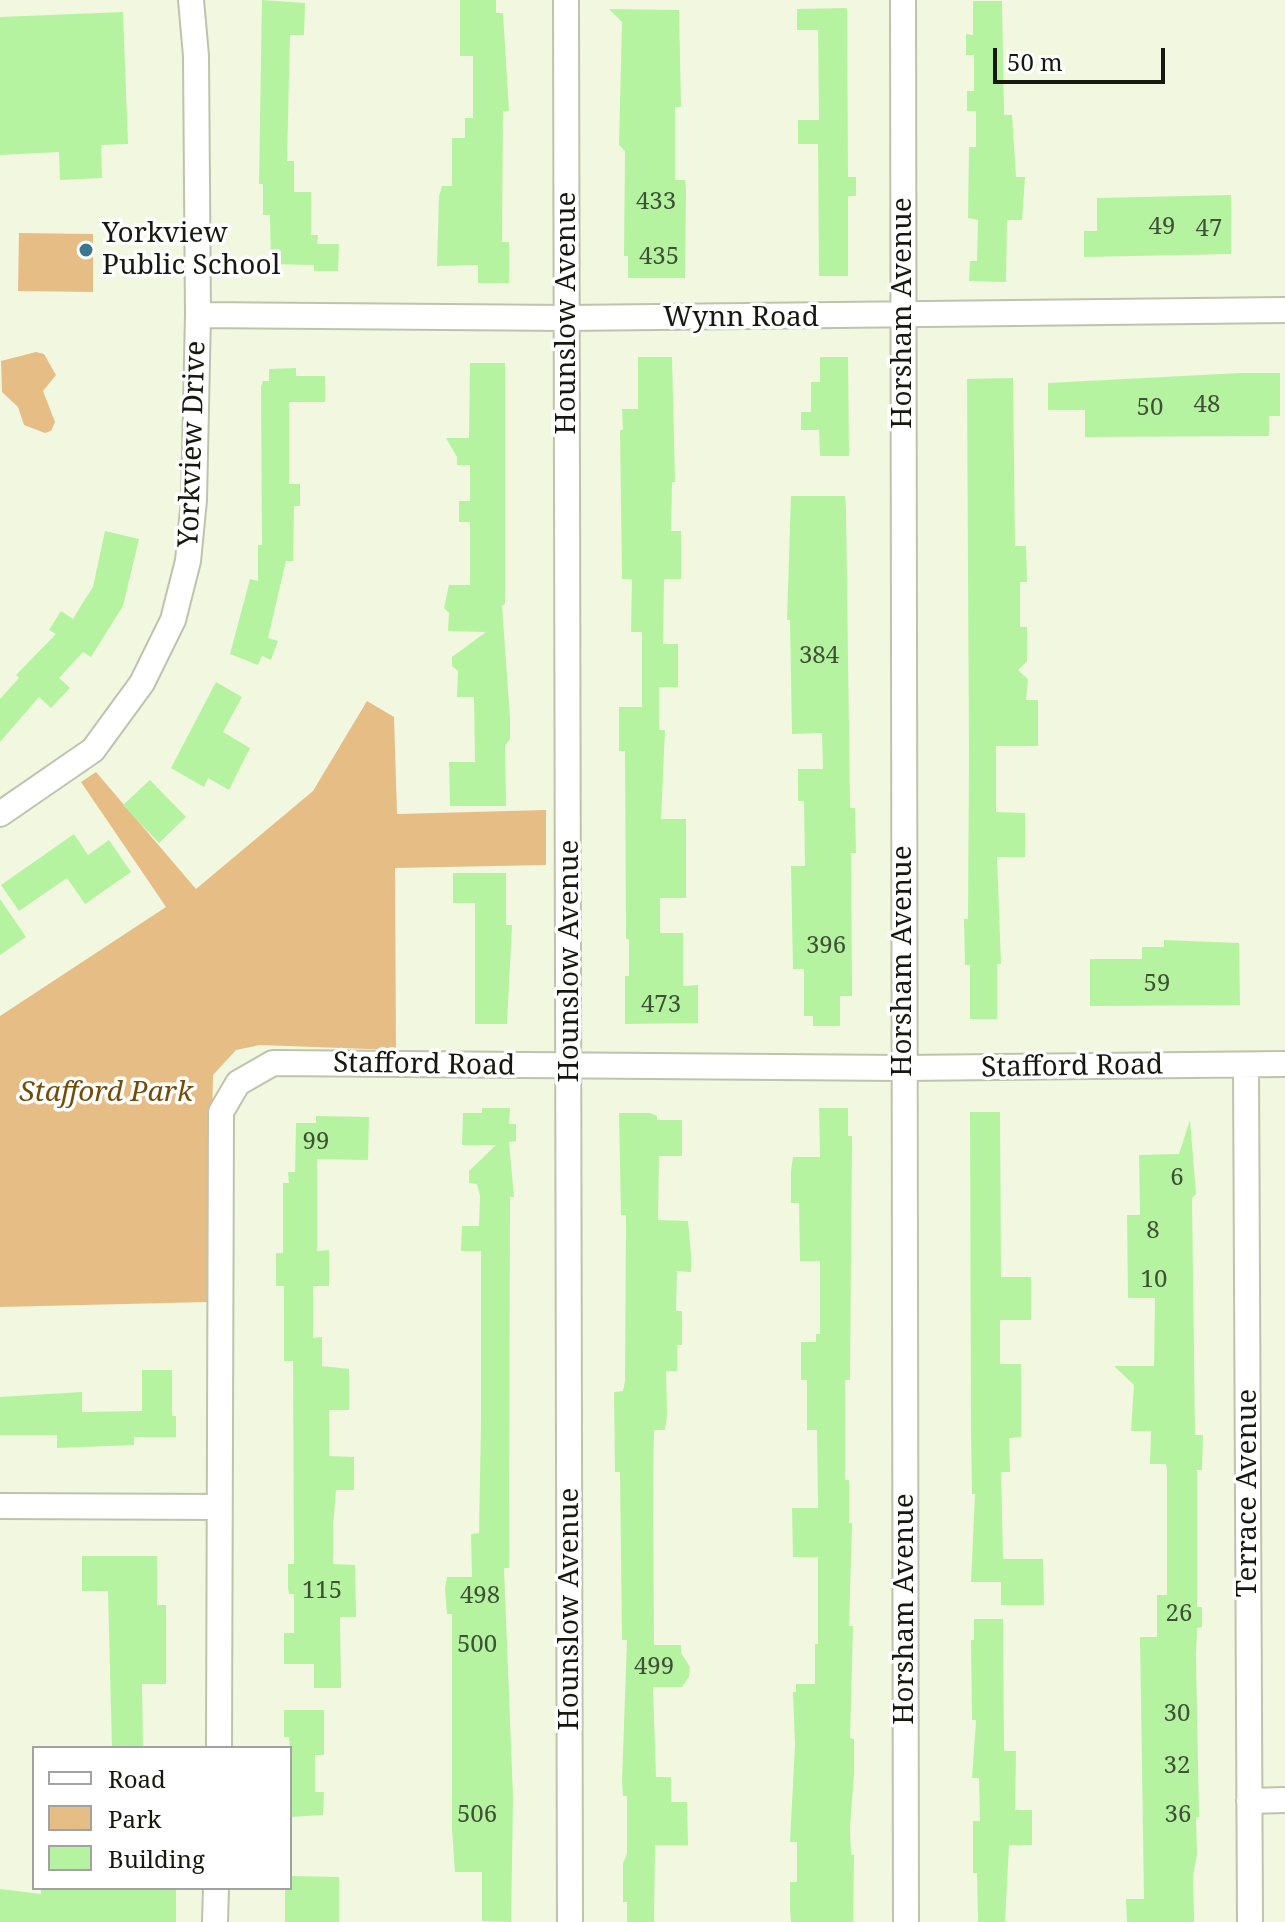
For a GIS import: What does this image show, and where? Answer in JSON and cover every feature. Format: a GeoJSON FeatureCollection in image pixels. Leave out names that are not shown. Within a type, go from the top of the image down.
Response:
{"type":"FeatureCollection","features":[{"type":"Feature","properties":{"kind":"street","name":"Yorkview Drive"},"geometry":{"type":"LineString","coordinates":[[0,814],[93,750],[142,683],[173,620],[188,561],[194,500],[198,315],[196,56],[191,0]]}},
{"type":"Feature","properties":{"kind":"street","name":"Hounslow Avenue"},"geometry":{"type":"LineString","coordinates":[[566,0],[571,1067],[570,1922]]}},
{"type":"Feature","properties":{"kind":"street","name":"Horsham Avenue"},"geometry":{"type":"LineString","coordinates":[[903,0],[906,1922]]}},
{"type":"Feature","properties":{"kind":"street","name":"Wynn Road"},"geometry":{"type":"LineString","coordinates":[[198,315],[902,317],[1285,310]]}},
{"type":"Feature","properties":{"kind":"street","name":"Stafford Road"},"geometry":{"type":"LineString","coordinates":[[219,1746],[221,1112],[238,1083],[273,1063],[903,1068],[1285,1064]]}},
{"type":"Feature","properties":{"kind":"street","name":"Terrace Avenue"},"geometry":{"type":"LineString","coordinates":[[1246,1065],[1250,1922]]}},
{"type":"Feature","properties":{"kind":"street"},"geometry":{"type":"LineString","coordinates":[[0,1506],[219,1507]]}},
{"type":"Feature","properties":{"kind":"street"},"geometry":{"type":"LineString","coordinates":[[1249,1801],[1285,1800]]}},
{"type":"Feature","properties":{"kind":"street"},"geometry":{"type":"LineString","coordinates":[[215,1922],[216,1890]]}},
{"type":"Feature","properties":{"kind":"green space"},"geometry":{"type":"Polygon","coordinates":[[[19,233],[93,234],[93,292],[18,291],[19,233]]]}},
{"type":"Feature","properties":{"kind":"green space"},"geometry":{"type":"Polygon","coordinates":[[[36,352],[44,354],[56,375],[43,391],[55,422],[51,431],[45,433],[24,425],[18,407],[2,392],[1,361],[36,352]]]}},
{"type":"Feature","properties":{"kind":"green space","name":"Stafford Park"},"geometry":{"type":"Polygon","coordinates":[[[367,701],[394,717],[397,814],[546,810],[546,865],[395,868],[396,1050],[260,1045],[236,1050],[213,1075],[208,1302],[0,1307],[0,1016],[166,907],[81,782],[96,772],[196,889],[313,791],[367,701]]]}},
{"type":"Feature","properties":{"kind":"building"},"geometry":{"type":"Polygon","coordinates":[[[262,0],[305,3],[304,35],[290,35],[287,161],[294,161],[294,192],[311,192],[311,235],[318,235],[317,244],[339,244],[338,271],[314,271],[314,265],[271,264],[270,215],[263,215],[263,184],[259,184],[262,0]]]}},
{"type":"Feature","properties":{"kind":"building"},"geometry":{"type":"Polygon","coordinates":[[[460,0],[496,0],[496,13],[503,13],[509,111],[503,111],[502,242],[509,242],[509,283],[478,283],[478,265],[437,266],[439,196],[442,186],[452,186],[452,138],[465,138],[465,118],[473,118],[473,56],[460,56],[460,0]]]}},
{"type":"Feature","properties":{"kind":"building"},"geometry":{"type":"Polygon","coordinates":[[[973,1],[1002,1],[1004,115],[1012,115],[1016,177],[1025,177],[1022,220],[1007,220],[1006,282],[969,281],[970,261],[977,261],[978,220],[968,218],[969,147],[976,147],[976,111],[967,111],[967,91],[974,91],[974,55],[966,55],[966,34],[973,35],[973,1]]]}},
{"type":"Feature","properties":{"kind":"building"},"geometry":{"type":"Polygon","coordinates":[[[847,8],[848,177],[856,177],[856,196],[848,196],[848,276],[819,276],[818,144],[798,144],[798,120],[819,120],[818,30],[797,30],[797,9],[847,8]]]}},
{"type":"Feature","properties":{"kind":"building"},"geometry":{"type":"Polygon","coordinates":[[[609,9],[679,10],[681,107],[675,107],[675,180],[685,180],[686,189],[685,278],[628,278],[628,256],[624,256],[625,151],[619,145],[622,22],[609,9]]]}},
{"type":"Feature","properties":{"kind":"building"},"geometry":{"type":"Polygon","coordinates":[[[123,12],[128,144],[101,145],[102,178],[60,180],[59,152],[0,155],[0,17],[123,12]]]}},
{"type":"Feature","properties":{"kind":"building"},"geometry":{"type":"Polygon","coordinates":[[[1231,195],[1231,254],[1084,257],[1084,231],[1097,231],[1097,198],[1231,195]]]}},
{"type":"Feature","properties":{"kind":"building"},"geometry":{"type":"Polygon","coordinates":[[[638,357],[672,357],[675,482],[672,482],[671,531],[681,531],[681,579],[664,579],[663,644],[678,644],[678,687],[659,687],[659,730],[665,730],[661,819],[686,819],[686,898],[660,898],[660,933],[683,933],[683,986],[698,985],[698,1023],[625,1024],[629,939],[626,939],[625,751],[619,751],[619,707],[642,707],[642,632],[631,632],[632,579],[622,579],[620,430],[623,430],[622,409],[638,409],[638,357]]]}},
{"type":"Feature","properties":{"kind":"building"},"geometry":{"type":"Polygon","coordinates":[[[820,357],[848,357],[849,456],[820,456],[819,430],[801,430],[801,412],[811,412],[811,382],[820,382],[820,357]]]}},
{"type":"Feature","properties":{"kind":"building"},"geometry":{"type":"Polygon","coordinates":[[[470,363],[505,363],[505,604],[502,606],[510,718],[510,739],[505,746],[506,806],[450,806],[449,762],[475,762],[474,697],[457,697],[458,671],[452,666],[452,657],[486,632],[448,631],[449,613],[444,608],[449,585],[470,585],[470,522],[459,522],[459,501],[470,501],[470,465],[457,465],[457,457],[446,438],[469,438],[470,363]]]}},
{"type":"Feature","properties":{"kind":"building"},"geometry":{"type":"Polygon","coordinates":[[[296,368],[296,376],[325,376],[325,402],[289,402],[289,484],[300,484],[300,506],[294,506],[293,561],[286,561],[268,638],[278,641],[271,660],[262,656],[258,665],[230,654],[250,579],[258,581],[258,545],[262,545],[261,387],[263,381],[269,381],[269,369],[296,368]]]}},
{"type":"Feature","properties":{"kind":"building"},"geometry":{"type":"Polygon","coordinates":[[[1280,373],[1280,416],[1269,416],[1269,436],[1085,437],[1085,410],[1048,410],[1048,383],[1280,373]]]}},
{"type":"Feature","properties":{"kind":"building"},"geometry":{"type":"Polygon","coordinates":[[[1013,378],[1015,546],[1026,546],[1027,582],[1020,582],[1020,627],[1027,627],[1027,661],[1018,670],[1028,679],[1026,700],[1038,700],[1038,746],[996,746],[996,812],[1025,813],[1025,857],[997,857],[1001,964],[997,964],[997,1019],[970,1019],[970,965],[965,965],[964,919],[968,919],[969,755],[967,379],[1013,378]]]}},
{"type":"Feature","properties":{"kind":"building"},"geometry":{"type":"Polygon","coordinates":[[[791,496],[845,496],[850,808],[855,808],[856,853],[851,853],[852,996],[840,996],[840,1026],[813,1026],[813,1016],[804,1016],[804,969],[793,969],[791,866],[805,866],[804,801],[798,801],[798,769],[823,769],[822,733],[792,734],[790,620],[787,620],[791,496]]]}},
{"type":"Feature","properties":{"kind":"building"},"geometry":{"type":"Polygon","coordinates":[[[105,531],[139,539],[123,606],[91,657],[83,652],[59,678],[70,688],[51,708],[39,697],[0,742],[0,699],[19,678],[16,675],[56,634],[49,630],[61,611],[73,619],[93,587],[105,531]]]}},
{"type":"Feature","properties":{"kind":"building"},"geometry":{"type":"Polygon","coordinates":[[[216,682],[242,697],[223,732],[250,748],[229,790],[208,778],[204,787],[171,768],[216,682]]]}},
{"type":"Feature","properties":{"kind":"building"},"geometry":{"type":"Polygon","coordinates":[[[150,780],[186,817],[159,843],[123,805],[150,780]]]}},
{"type":"Feature","properties":{"kind":"building"},"geometry":{"type":"Polygon","coordinates":[[[74,834],[88,855],[109,840],[131,872],[85,904],[67,878],[19,911],[1,885],[74,834]]]}},
{"type":"Feature","properties":{"kind":"building"},"geometry":{"type":"Polygon","coordinates":[[[453,873],[506,873],[506,925],[512,925],[507,1024],[475,1024],[475,903],[453,903],[453,873]]]}},
{"type":"Feature","properties":{"kind":"building"},"geometry":{"type":"Polygon","coordinates":[[[0,899],[26,937],[0,955],[0,899]]]}},
{"type":"Feature","properties":{"kind":"building"},"geometry":{"type":"Polygon","coordinates":[[[1164,940],[1239,943],[1240,1005],[1090,1006],[1090,959],[1142,959],[1142,947],[1164,947],[1164,940]]]}},
{"type":"Feature","properties":{"kind":"building"},"geometry":{"type":"Polygon","coordinates":[[[482,1108],[510,1108],[509,1124],[516,1124],[516,1141],[509,1142],[514,1197],[510,1197],[509,1568],[504,1568],[513,1797],[511,1922],[482,1921],[482,1872],[455,1872],[452,1829],[452,1614],[447,1614],[445,1588],[447,1577],[472,1577],[471,1534],[479,1533],[481,1422],[481,1251],[461,1251],[462,1226],[479,1226],[480,1196],[477,1184],[469,1183],[469,1171],[496,1145],[462,1145],[463,1113],[482,1113],[482,1108]]]}},
{"type":"Feature","properties":{"kind":"building"},"geometry":{"type":"Polygon","coordinates":[[[819,1108],[848,1108],[848,1136],[852,1136],[850,1380],[845,1380],[845,1480],[849,1480],[849,1523],[852,1523],[849,1626],[853,1626],[850,1738],[854,1739],[854,1773],[850,1827],[851,1855],[854,1855],[853,1922],[791,1922],[790,1909],[790,1882],[797,1882],[797,1842],[790,1842],[795,1745],[793,1692],[796,1692],[796,1684],[815,1684],[815,1644],[818,1644],[818,1557],[793,1557],[792,1508],[818,1508],[817,1430],[807,1430],[807,1380],[801,1380],[801,1342],[816,1342],[816,1334],[820,1334],[820,1261],[800,1261],[799,1203],[791,1203],[791,1171],[793,1157],[820,1157],[819,1108]]]}},
{"type":"Feature","properties":{"kind":"building"},"geometry":{"type":"Polygon","coordinates":[[[970,1112],[1000,1112],[1001,1277],[1031,1277],[1031,1320],[1000,1320],[1000,1364],[1021,1364],[1021,1437],[1009,1438],[1010,1472],[1001,1472],[1003,1559],[1043,1559],[1044,1605],[1001,1605],[1001,1582],[971,1582],[975,1494],[972,1494],[971,1429],[970,1112]]]}},
{"type":"Feature","properties":{"kind":"building"},"geometry":{"type":"Polygon","coordinates":[[[619,1113],[650,1113],[657,1116],[657,1120],[682,1120],[682,1156],[659,1156],[658,1220],[688,1221],[691,1254],[691,1272],[677,1271],[676,1311],[682,1311],[682,1345],[677,1345],[677,1371],[666,1371],[667,1415],[665,1430],[654,1430],[653,1483],[654,1645],[681,1645],[681,1653],[690,1667],[689,1677],[682,1687],[653,1687],[656,1777],[671,1777],[671,1802],[687,1802],[688,1845],[655,1845],[654,1922],[627,1922],[627,1902],[623,1902],[623,1863],[627,1854],[627,1796],[623,1796],[622,1781],[627,1640],[622,1640],[620,1472],[615,1472],[614,1392],[623,1391],[625,1381],[626,1215],[621,1215],[619,1113]]]}},
{"type":"Feature","properties":{"kind":"building"},"geometry":{"type":"Polygon","coordinates":[[[316,1116],[369,1117],[368,1160],[317,1159],[317,1251],[329,1250],[329,1286],[313,1286],[313,1338],[322,1337],[322,1366],[349,1369],[349,1410],[329,1410],[329,1456],[354,1457],[354,1490],[336,1490],[333,1527],[333,1564],[355,1565],[356,1617],[340,1617],[341,1688],[314,1688],[314,1664],[284,1664],[284,1633],[294,1633],[294,1594],[289,1594],[288,1587],[288,1564],[294,1564],[293,1361],[284,1361],[284,1286],[276,1286],[276,1253],[283,1253],[283,1183],[289,1183],[288,1172],[295,1172],[296,1123],[316,1123],[316,1116]]]}},
{"type":"Feature","properties":{"kind":"building"},"geometry":{"type":"Polygon","coordinates":[[[1190,1120],[1196,1194],[1192,1198],[1195,1435],[1203,1435],[1202,1470],[1197,1470],[1197,1607],[1202,1607],[1202,1627],[1197,1628],[1196,1657],[1199,1817],[1196,1817],[1197,1855],[1193,1875],[1194,1922],[1127,1922],[1126,1899],[1144,1899],[1140,1637],[1157,1637],[1157,1595],[1167,1595],[1167,1470],[1166,1464],[1150,1464],[1151,1431],[1131,1431],[1134,1385],[1114,1366],[1154,1366],[1155,1298],[1128,1298],[1127,1215],[1140,1215],[1139,1155],[1179,1154],[1190,1120]]]}},
{"type":"Feature","properties":{"kind":"building"},"geometry":{"type":"Polygon","coordinates":[[[142,1370],[172,1370],[172,1416],[176,1416],[176,1437],[134,1437],[134,1445],[57,1448],[57,1435],[0,1435],[0,1397],[82,1392],[82,1412],[142,1411],[142,1370]]]}},
{"type":"Feature","properties":{"kind":"building"},"geometry":{"type":"Polygon","coordinates":[[[82,1556],[157,1556],[157,1605],[166,1605],[166,1684],[142,1684],[143,1746],[112,1746],[108,1591],[82,1591],[82,1556]]]}},
{"type":"Feature","properties":{"kind":"building"},"geometry":{"type":"Polygon","coordinates":[[[974,1619],[1003,1619],[1004,1751],[1016,1751],[1015,1810],[1032,1810],[1032,1845],[1009,1845],[1005,1922],[978,1922],[977,1873],[973,1873],[973,1821],[980,1821],[979,1778],[972,1778],[976,1720],[972,1720],[971,1640],[974,1640],[974,1619]]]}},
{"type":"Feature","properties":{"kind":"building"},"geometry":{"type":"Polygon","coordinates":[[[284,1710],[324,1710],[324,1755],[315,1755],[315,1792],[324,1792],[323,1815],[292,1817],[292,1746],[289,1737],[284,1737],[284,1710]]]}},
{"type":"Feature","properties":{"kind":"building"},"geometry":{"type":"Polygon","coordinates":[[[292,1876],[339,1877],[339,1922],[285,1922],[285,1890],[292,1890],[292,1876]]]}},
{"type":"Feature","properties":{"kind":"building"},"geometry":{"type":"Polygon","coordinates":[[[0,1889],[41,1894],[41,1890],[176,1890],[176,1922],[0,1922],[0,1889]]]}},
{"type":"Feature","properties":{"kind":"place","name":"Yorkview Public School"},"geometry":{"type":"Point","coordinates":[86,250]}}]}
